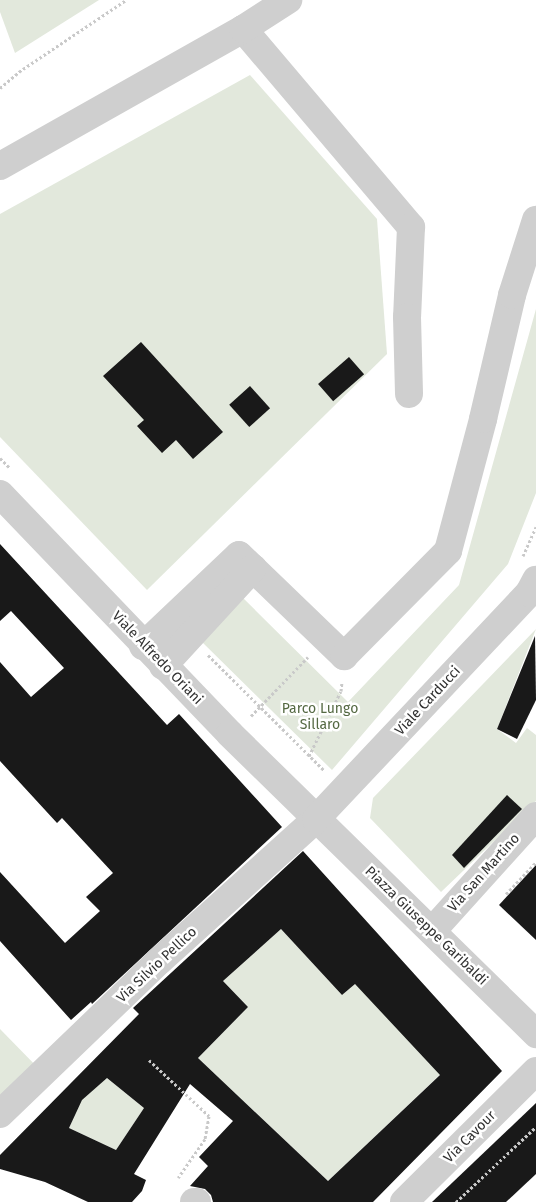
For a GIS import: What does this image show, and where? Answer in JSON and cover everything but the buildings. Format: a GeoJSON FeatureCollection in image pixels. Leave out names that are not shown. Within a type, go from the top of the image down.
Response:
{"type":"FeatureCollection","features":[{"type":"Feature","properties":{"kind":"street"},"geometry":{"type":"LineString","coordinates":[[0,166],[243,29],[288,0]]}},
{"type":"Feature","properties":{"kind":"street"},"geometry":{"type":"LineString","coordinates":[[243,29],[411,227],[407,317],[409,394]]}},
{"type":"Feature","properties":{"kind":"street"},"geometry":{"type":"LineString","coordinates":[[246,562],[334,647],[448,551],[483,419],[512,295],[536,220]]}},
{"type":"Feature","properties":{"kind":"street","name":"Viale Alfredo Oriani"},"geometry":{"type":"LineString","coordinates":[[0,494],[143,646],[316,819]]}},
{"type":"Feature","properties":{"kind":"street"},"geometry":{"type":"LineString","coordinates":[[143,646],[246,562]]}},
{"type":"Feature","properties":{"kind":"street"},"geometry":{"type":"LineString","coordinates":[[163,666],[190,637],[246,562]]}},
{"type":"Feature","properties":{"kind":"street","name":"Viale Carducci"},"geometry":{"type":"LineString","coordinates":[[316,819],[530,593],[536,580]]}},
{"type":"Feature","properties":{"kind":"street","name":"Via San Martino"},"geometry":{"type":"LineString","coordinates":[[432,931],[536,816]]}},
{"type":"Feature","properties":{"kind":"street","name":"Piazza Giuseppe Garibaldi"},"geometry":{"type":"LineString","coordinates":[[316,819],[536,1034]]}},
{"type":"Feature","properties":{"kind":"street","name":"Via Silvio Pellico"},"geometry":{"type":"LineString","coordinates":[[0,1114],[159,961],[316,819]]}},
{"type":"Feature","properties":{"kind":"street","name":"Via Cavour"},"geometry":{"type":"LineString","coordinates":[[404,1202],[536,1072]]}},
{"type":"Feature","properties":{"kind":"path"},"geometry":{"type":"LineString","coordinates":[[0,88],[23,70],[126,0]]}},
{"type":"Feature","properties":{"kind":"path"},"geometry":{"type":"LineString","coordinates":[[190,637],[331,777]]}},
{"type":"Feature","properties":{"kind":"path"},"geometry":{"type":"LineString","coordinates":[[230,734],[334,647]]}},
{"type":"Feature","properties":{"kind":"path"},"geometry":{"type":"LineString","coordinates":[[309,756],[341,691],[334,647]]}},
{"type":"Feature","properties":{"kind":"path"},"geometry":{"type":"LineString","coordinates":[[502,898],[536,862]]}},
{"type":"Feature","properties":{"kind":"path"},"geometry":{"type":"LineString","coordinates":[[149,1060],[208,1116],[204,1139],[188,1197]]}},
{"type":"Feature","properties":{"kind":"path"},"geometry":{"type":"LineString","coordinates":[[456,1202],[536,1127]]}},
{"type":"Feature","properties":{"kind":"green space"},"geometry":{"type":"Polygon","coordinates":[[[0,0],[99,0],[15,53],[0,12],[0,0]]]}},
{"type":"Feature","properties":{"kind":"green space"},"geometry":{"type":"Polygon","coordinates":[[[250,75],[377,219],[387,354],[147,590],[0,437],[0,214],[250,75]]]}},
{"type":"Feature","properties":{"kind":"green space","name":"Parco Lungo Sillaro"},"geometry":{"type":"Polygon","coordinates":[[[536,309],[536,493],[508,564],[332,770],[201,641],[241,596],[348,702],[459,585],[536,309]]]}},
{"type":"Feature","properties":{"kind":"green space"},"geometry":{"type":"Polygon","coordinates":[[[536,629],[497,729],[516,743],[527,728],[536,735],[536,801],[441,892],[370,818],[373,798],[536,629]]]}},
{"type":"Feature","properties":{"kind":"green space"},"geometry":{"type":"Polygon","coordinates":[[[281,929],[342,995],[355,984],[447,1068],[328,1181],[198,1058],[248,1007],[223,981],[281,929]]]}},
{"type":"Feature","properties":{"kind":"green space"},"geometry":{"type":"Polygon","coordinates":[[[0,1029],[44,1074],[0,1111],[0,1029]]]}},
{"type":"Feature","properties":{"kind":"green space"},"geometry":{"type":"Polygon","coordinates":[[[107,1078],[144,1108],[116,1150],[69,1128],[87,1084],[94,1089],[107,1078]]]}}]}
